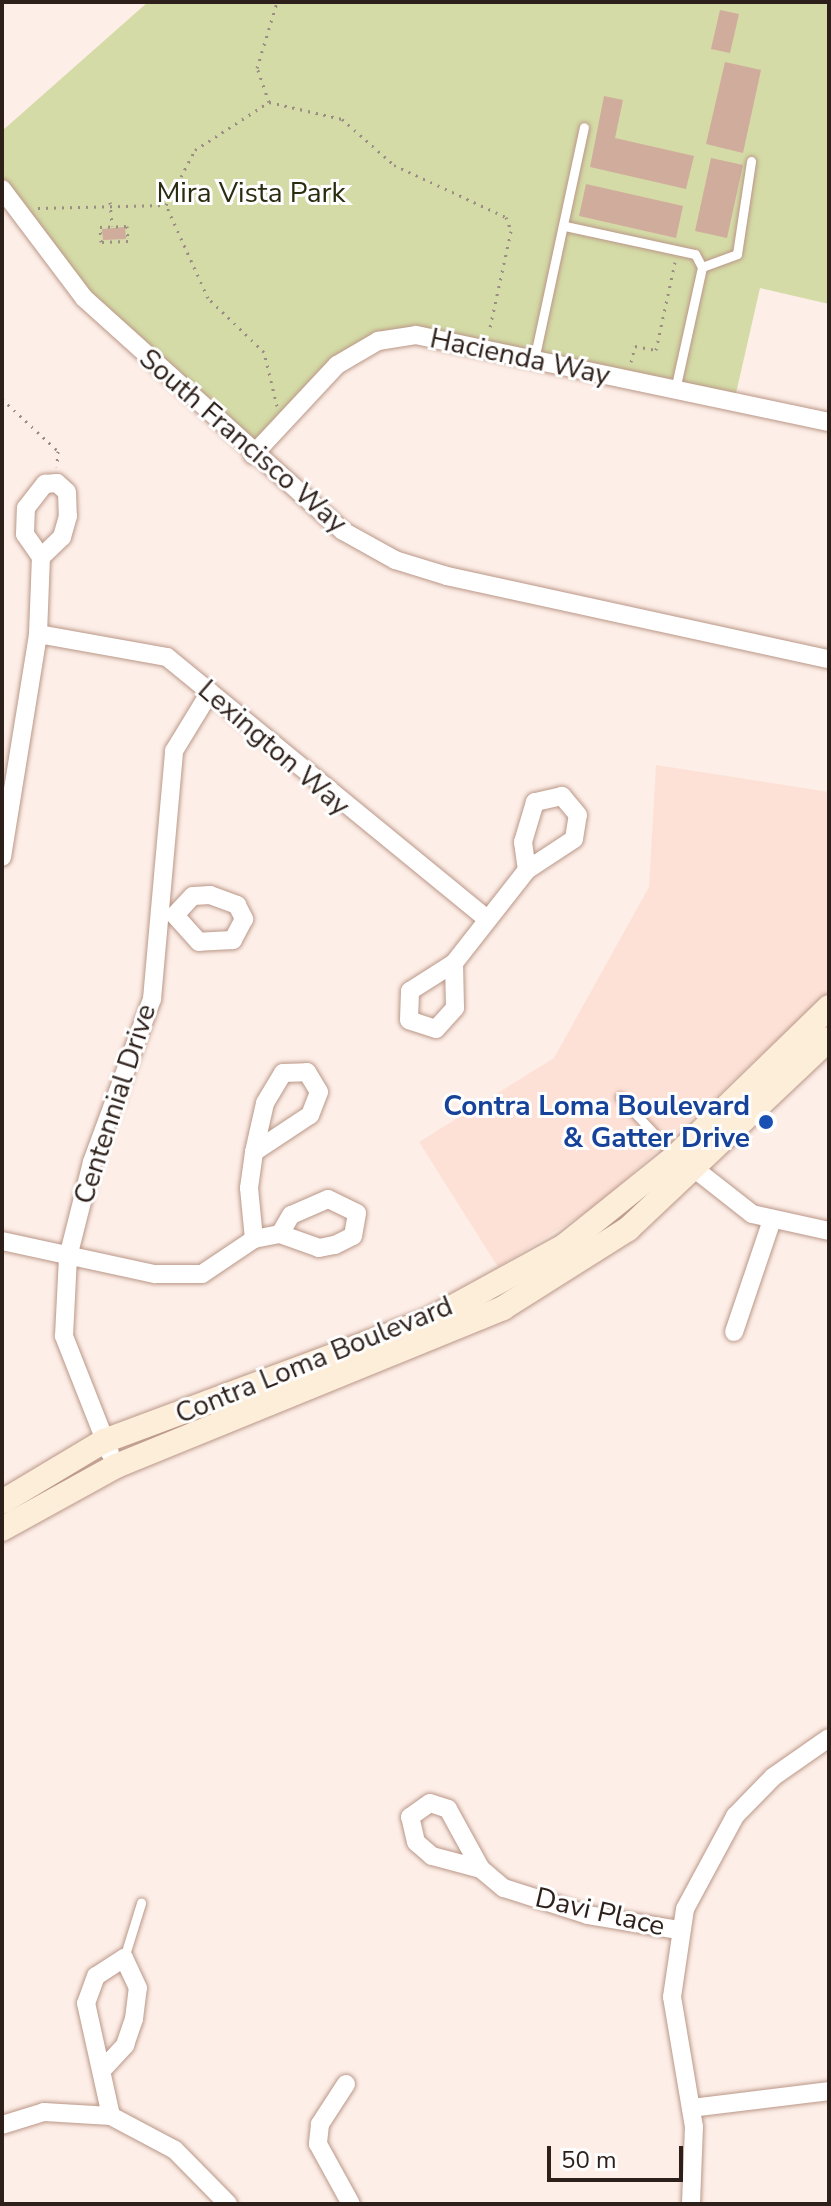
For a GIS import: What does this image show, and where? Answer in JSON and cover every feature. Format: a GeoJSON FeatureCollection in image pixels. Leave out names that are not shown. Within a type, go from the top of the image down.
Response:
{"type":"FeatureCollection","features":[{"type":"Feature","properties":{"kind":"main road","name":"Contra Loma Boulevard"},"geometry":{"type":"LineString","coordinates":[[2,1529],[116,1466],[503,1308],[628,1229],[685,1161],[829,1007]]}},
{"type":"Feature","properties":{"kind":"main road","name":"Contra Loma Boulevard"},"geometry":{"type":"LineString","coordinates":[[2,1502],[104,1441],[429,1320],[564,1246],[685,1161],[829,1039]]}},
{"type":"Feature","properties":{"kind":"street","name":"South Francisco Way"},"geometry":{"type":"LineString","coordinates":[[2,189],[84,298],[253,455],[343,531],[395,560],[829,659]]}},
{"type":"Feature","properties":{"kind":"street","name":"Hacienda Way"},"geometry":{"type":"LineString","coordinates":[[253,455],[337,365],[378,341],[416,335],[829,422]]}},
{"type":"Feature","properties":{"kind":"street"},"geometry":{"type":"LineString","coordinates":[[2,857],[38,634],[41,557],[25,534],[26,508],[45,484],[57,483],[67,492],[68,516],[62,537],[41,557]]}},
{"type":"Feature","properties":{"kind":"street","name":"Lexington Way"},"geometry":{"type":"LineString","coordinates":[[38,634],[167,657],[347,811],[487,919]]}},
{"type":"Feature","properties":{"kind":"street","name":"Centennial Drive"},"geometry":{"type":"LineString","coordinates":[[116,1466],[64,1336],[68,1257],[92,1162],[152,999],[167,914],[174,751],[210,692]]}},
{"type":"Feature","properties":{"kind":"street"},"geometry":{"type":"LineString","coordinates":[[454,963],[527,870]]}},
{"type":"Feature","properties":{"kind":"street"},"geometry":{"type":"LineString","coordinates":[[254,1152],[254,1239]]}},
{"type":"Feature","properties":{"kind":"street"},"geometry":{"type":"LineString","coordinates":[[685,1161],[725,1197],[771,1223],[829,1231]]}},
{"type":"Feature","properties":{"kind":"street"},"geometry":{"type":"LineString","coordinates":[[734,1332],[771,1223]]}},
{"type":"Feature","properties":{"kind":"street"},"geometry":{"type":"LineString","coordinates":[[2,1241],[155,1274],[202,1274],[254,1239],[280,1234]]}},
{"type":"Feature","properties":{"kind":"street"},"geometry":{"type":"LineString","coordinates":[[691,2204],[691,2108],[673,2017],[679,1930],[705,1863],[735,1816],[773,1777],[829,1738]]}},
{"type":"Feature","properties":{"kind":"street","name":"Davi Place"},"geometry":{"type":"LineString","coordinates":[[481,1869],[504,1888],[588,1915],[679,1930]]}},
{"type":"Feature","properties":{"kind":"street"},"geometry":{"type":"LineString","coordinates":[[103,2069],[125,2045],[134,2019],[138,1988],[124,1958],[96,1976],[86,2003],[89,2042],[103,2069],[111,2116]]}},
{"type":"Feature","properties":{"kind":"street"},"geometry":{"type":"LineString","coordinates":[[346,2084],[320,2124],[318,2144],[351,2204]]}},
{"type":"Feature","properties":{"kind":"street"},"geometry":{"type":"LineString","coordinates":[[691,2108],[829,2091]]}},
{"type":"Feature","properties":{"kind":"street"},"geometry":{"type":"LineString","coordinates":[[2,2125],[44,2112],[111,2116],[175,2150],[228,2204]]}},
{"type":"Feature","properties":{"kind":"lane"},"geometry":{"type":"LineString","coordinates":[[534,360],[584,127]]}},
{"type":"Feature","properties":{"kind":"lane"},"geometry":{"type":"LineString","coordinates":[[702,267],[737,254],[751,161]]}},
{"type":"Feature","properties":{"kind":"lane"},"geometry":{"type":"LineString","coordinates":[[565,226],[695,254],[702,267],[675,390]]}},
{"type":"Feature","properties":{"kind":"lane"},"geometry":{"type":"LineString","coordinates":[[620,1097],[685,1161]]}},
{"type":"Feature","properties":{"kind":"lane"},"geometry":{"type":"LineString","coordinates":[[124,1958],[141,1903]]}},
{"type":"Feature","properties":{"kind":"path"},"geometry":{"type":"LineString","coordinates":[[269,102],[257,68],[277,2]]}},
{"type":"Feature","properties":{"kind":"path"},"geometry":{"type":"LineString","coordinates":[[166,205],[195,150],[269,102],[342,119],[394,165],[506,217],[511,231],[486,349]]}},
{"type":"Feature","properties":{"kind":"path"},"geometry":{"type":"LineString","coordinates":[[21,218],[39,207],[110,202],[166,205]]}},
{"type":"Feature","properties":{"kind":"path"},"geometry":{"type":"LineString","coordinates":[[110,202],[112,226]]}},
{"type":"Feature","properties":{"kind":"path"},"geometry":{"type":"LineString","coordinates":[[166,205],[208,298],[264,352],[273,403],[288,417]]}},
{"type":"Feature","properties":{"kind":"path"},"geometry":{"type":"LineString","coordinates":[[112,226],[127,226],[128,241],[101,242],[100,227],[112,226]]}},
{"type":"Feature","properties":{"kind":"path"},"geometry":{"type":"LineString","coordinates":[[627,380],[635,346],[656,350],[677,250]]}},
{"type":"Feature","properties":{"kind":"path"},"geometry":{"type":"LineString","coordinates":[[2,399],[58,451],[57,483]]}},
{"type":"Feature","properties":{"kind":"shaded area"},"geometry":{"type":"Polygon","coordinates":[[[656,765],[829,792],[829,992],[599,1204],[498,1267],[419,1142],[554,1058],[649,887],[656,765]]]}},
{"type":"Feature","properties":{"kind":"green space","name":"Mira Vista Park"},"geometry":{"type":"Polygon","coordinates":[[[148,2],[829,2],[829,304],[760,288],[734,402],[416,335],[337,365],[253,455],[150,362],[2,189],[2,131],[148,2]]]}},
{"type":"Feature","properties":{"kind":"building"},"geometry":{"type":"Polygon","coordinates":[[[720,10],[739,14],[730,53],[711,49],[720,10]]]}},
{"type":"Feature","properties":{"kind":"building"},"geometry":{"type":"Polygon","coordinates":[[[725,62],[761,70],[743,153],[706,144],[725,62]]]}},
{"type":"Feature","properties":{"kind":"building"},"geometry":{"type":"Polygon","coordinates":[[[604,96],[623,100],[615,138],[694,156],[686,189],[590,167],[604,96]]]}},
{"type":"Feature","properties":{"kind":"building"},"geometry":{"type":"Polygon","coordinates":[[[711,158],[743,165],[727,238],[695,231],[711,158]]]}},
{"type":"Feature","properties":{"kind":"building"},"geometry":{"type":"Polygon","coordinates":[[[586,184],[683,206],[676,238],[579,216],[586,184]]]}},
{"type":"Feature","properties":{"kind":"building"},"geometry":{"type":"Polygon","coordinates":[[[125,227],[126,239],[103,240],[102,229],[125,227]]]}},
{"type":"Feature","properties":{"kind":"place","name":"Contra Loma Boulevard & Gatter Drive"},"geometry":{"type":"Point","coordinates":[766,1122]}}]}
